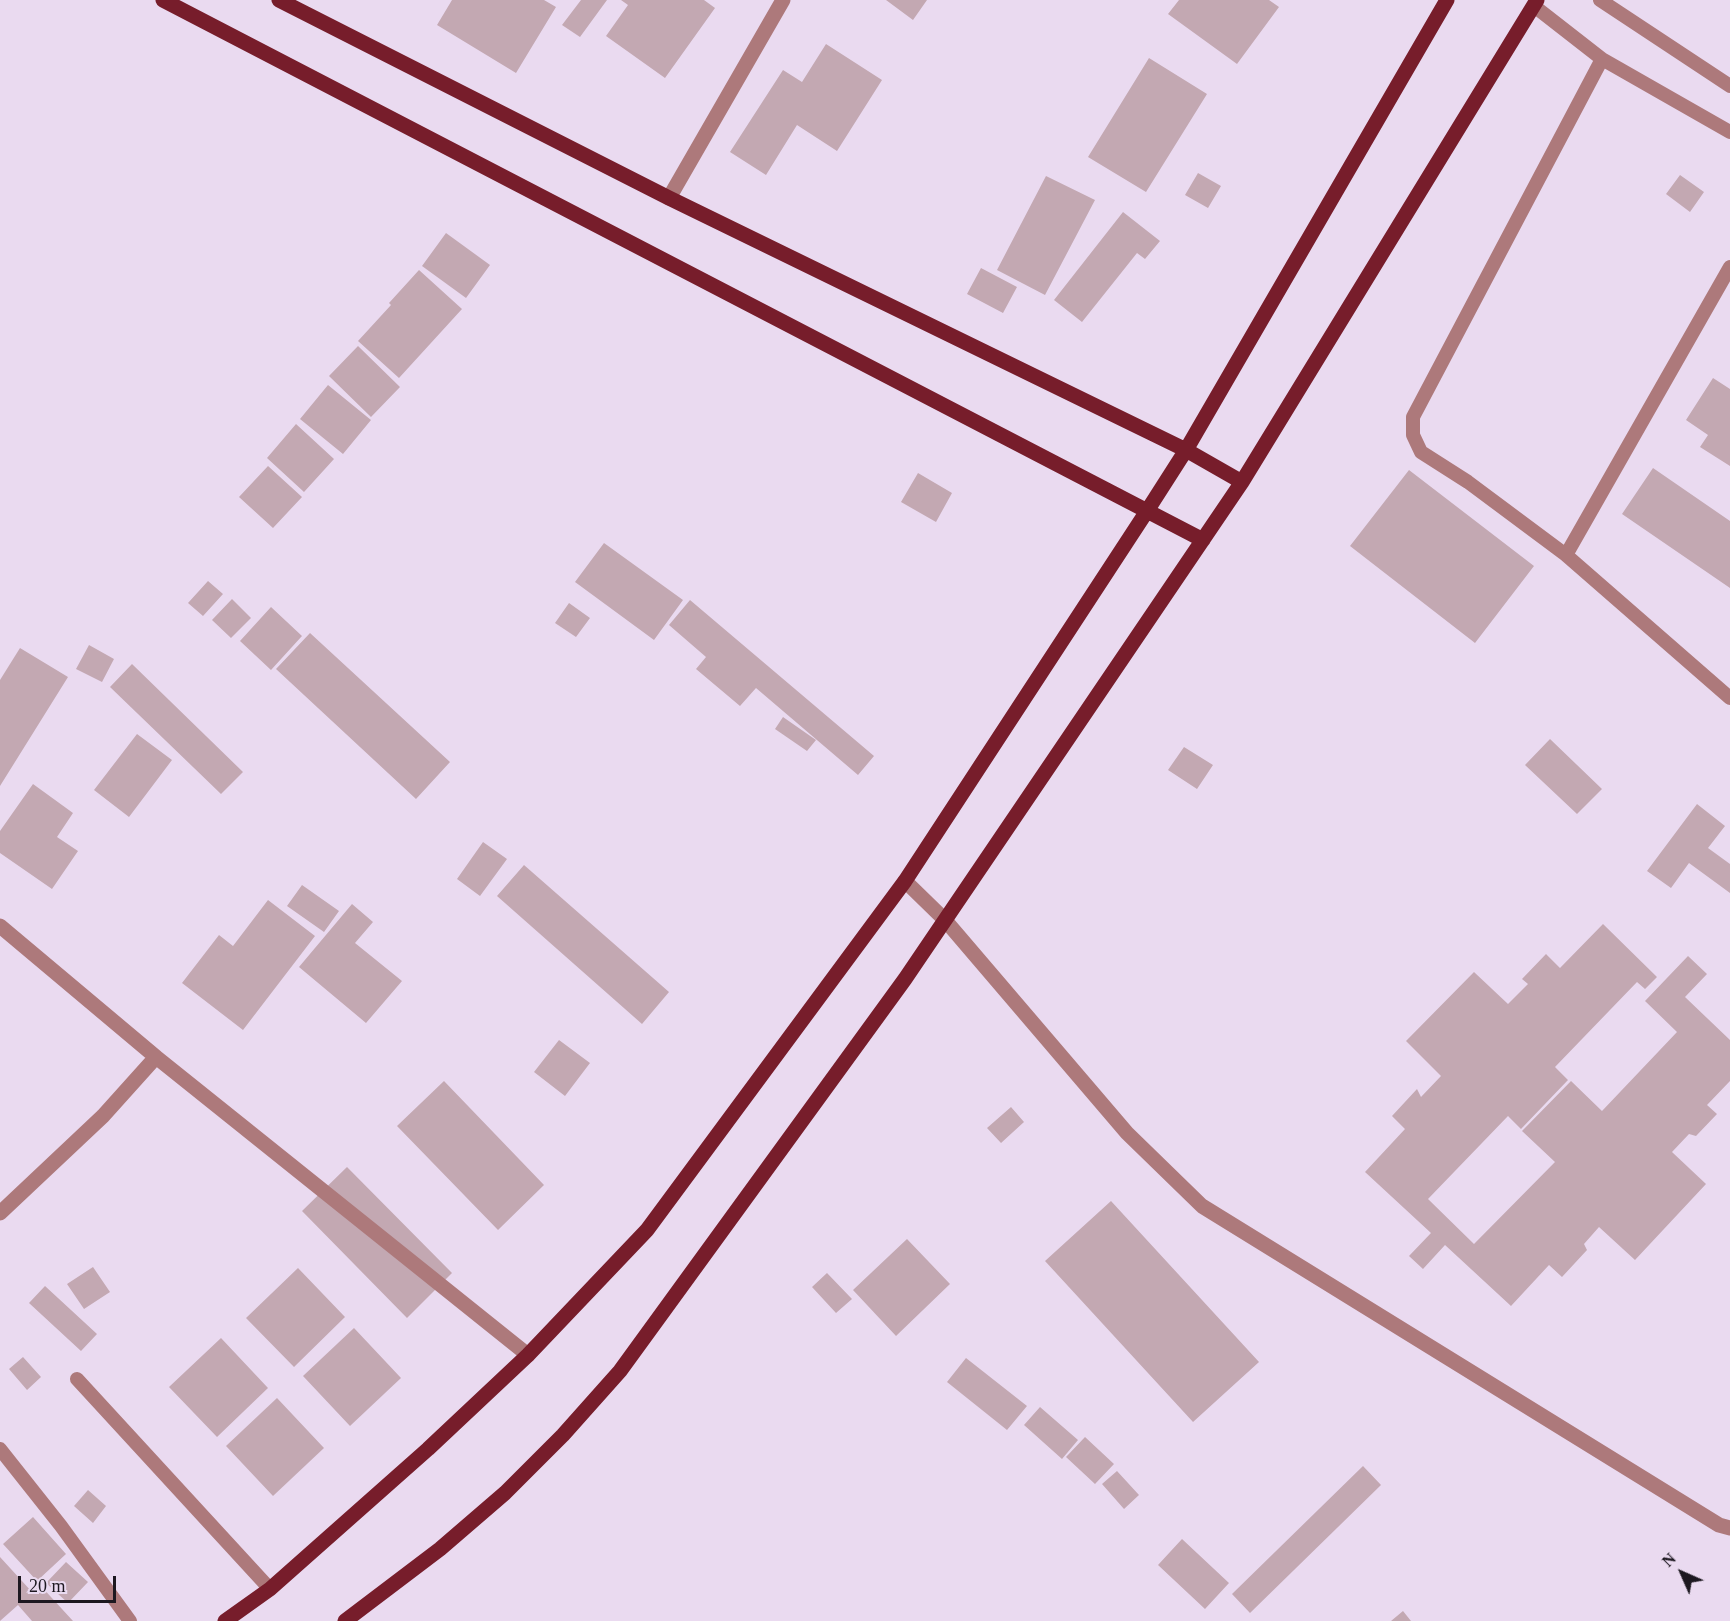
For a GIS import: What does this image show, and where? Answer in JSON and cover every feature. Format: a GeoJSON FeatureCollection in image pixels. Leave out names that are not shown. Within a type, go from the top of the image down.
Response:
{"type":"FeatureCollection","features":[{"type":"Feature","properties":{"kind":"main road"},"geometry":{"type":"LineString","coordinates":[[163,0],[1203,540]]}},
{"type":"Feature","properties":{"kind":"main road"},"geometry":{"type":"LineString","coordinates":[[279,0],[669,198],[1186,450],[1242,483]]}},
{"type":"Feature","properties":{"kind":"main road"},"geometry":{"type":"LineString","coordinates":[[225,1621],[270,1589],[428,1449],[528,1355],[647,1230],[905,881],[1147,511],[1186,450],[1447,0]]}},
{"type":"Feature","properties":{"kind":"main road"},"geometry":{"type":"LineString","coordinates":[[345,1621],[440,1550],[505,1492],[563,1435],[620,1371],[905,979],[1242,483],[1536,3]]}},
{"type":"Feature","properties":{"kind":"street"},"geometry":{"type":"LineString","coordinates":[[669,198],[783,0]]}},
{"type":"Feature","properties":{"kind":"street"},"geometry":{"type":"LineString","coordinates":[[905,881],[945,920],[1127,1132],[1202,1206],[1719,1525],[1730,1528]]}},
{"type":"Feature","properties":{"kind":"street"},"geometry":{"type":"LineString","coordinates":[[0,926],[156,1057],[528,1355]]}},
{"type":"Feature","properties":{"kind":"street"},"geometry":{"type":"LineString","coordinates":[[0,1213],[103,1116],[156,1057]]}},
{"type":"Feature","properties":{"kind":"lane"},"geometry":{"type":"LineString","coordinates":[[1600,0],[1730,86]]}},
{"type":"Feature","properties":{"kind":"lane"},"geometry":{"type":"LineString","coordinates":[[1536,3],[1602,59],[1730,132]]}},
{"type":"Feature","properties":{"kind":"lane"},"geometry":{"type":"LineString","coordinates":[[1602,59],[1413,417],[1413,435],[1421,452],[1468,482],[1566,555],[1730,698]]}},
{"type":"Feature","properties":{"kind":"lane"},"geometry":{"type":"LineString","coordinates":[[1566,555],[1730,267]]}},
{"type":"Feature","properties":{"kind":"lane"},"geometry":{"type":"LineString","coordinates":[[77,1379],[270,1589]]}},
{"type":"Feature","properties":{"kind":"lane"},"geometry":{"type":"LineString","coordinates":[[0,1449],[61,1526],[130,1621]]}},
{"type":"Feature","properties":{"kind":"building"},"geometry":{"type":"Polygon","coordinates":[[[452,0],[544,0],[556,7],[516,73],[437,25],[452,0]]]}},
{"type":"Feature","properties":{"kind":"building"},"geometry":{"type":"Polygon","coordinates":[[[581,0],[607,0],[580,37],[562,25],[581,0]]]}},
{"type":"Feature","properties":{"kind":"building"},"geometry":{"type":"Polygon","coordinates":[[[621,0],[704,0],[715,8],[665,78],[606,36],[628,5],[621,0]]]}},
{"type":"Feature","properties":{"kind":"building"},"geometry":{"type":"Polygon","coordinates":[[[886,0],[927,0],[913,20],[886,0]]]}},
{"type":"Feature","properties":{"kind":"building"},"geometry":{"type":"Polygon","coordinates":[[[1179,0],[1269,0],[1279,7],[1237,64],[1168,14],[1179,0]]]}},
{"type":"Feature","properties":{"kind":"building"},"geometry":{"type":"Polygon","coordinates":[[[826,44],[882,80],[837,151],[797,125],[766,175],[730,152],[783,70],[802,82],[826,44]]]}},
{"type":"Feature","properties":{"kind":"building"},"geometry":{"type":"Polygon","coordinates":[[[1149,58],[1207,94],[1146,192],[1088,157],[1149,58]]]}},
{"type":"Feature","properties":{"kind":"building"},"geometry":{"type":"Polygon","coordinates":[[[1198,173],[1221,186],[1208,208],[1185,195],[1198,173]]]}},
{"type":"Feature","properties":{"kind":"building"},"geometry":{"type":"Polygon","coordinates":[[[1680,175],[1704,192],[1690,212],[1666,194],[1680,175]]]}},
{"type":"Feature","properties":{"kind":"building"},"geometry":{"type":"Polygon","coordinates":[[[1046,176],[1095,200],[1045,295],[997,270],[1046,176]]]}},
{"type":"Feature","properties":{"kind":"building"},"geometry":{"type":"Polygon","coordinates":[[[1123,212],[1160,241],[1145,259],[1137,253],[1082,322],[1054,300],[1123,212]]]}},
{"type":"Feature","properties":{"kind":"building"},"geometry":{"type":"Polygon","coordinates":[[[446,233],[490,265],[466,298],[422,266],[446,233]]]}},
{"type":"Feature","properties":{"kind":"building"},"geometry":{"type":"Polygon","coordinates":[[[981,268],[1017,287],[1003,313],[967,294],[981,268]]]}},
{"type":"Feature","properties":{"kind":"building"},"geometry":{"type":"Polygon","coordinates":[[[419,270],[462,309],[399,378],[358,341],[419,270]]]}},
{"type":"Feature","properties":{"kind":"building"},"geometry":{"type":"Polygon","coordinates":[[[358,346],[400,387],[371,417],[329,376],[358,346]]]}},
{"type":"Feature","properties":{"kind":"building"},"geometry":{"type":"Polygon","coordinates":[[[1713,378],[1730,389],[1730,466],[1700,447],[1708,435],[1686,420],[1713,378]]]}},
{"type":"Feature","properties":{"kind":"building"},"geometry":{"type":"Polygon","coordinates":[[[328,385],[371,420],[343,454],[300,419],[328,385]]]}},
{"type":"Feature","properties":{"kind":"building"},"geometry":{"type":"Polygon","coordinates":[[[296,424],[334,459],[304,492],[267,458],[296,424]]]}},
{"type":"Feature","properties":{"kind":"building"},"geometry":{"type":"Polygon","coordinates":[[[268,466],[302,497],[273,528],[239,497],[268,466]]]}},
{"type":"Feature","properties":{"kind":"building"},"geometry":{"type":"Polygon","coordinates":[[[1653,468],[1730,521],[1730,588],[1622,514],[1653,468]]]}},
{"type":"Feature","properties":{"kind":"building"},"geometry":{"type":"Polygon","coordinates":[[[1409,470],[1534,566],[1475,643],[1350,546],[1409,470]]]}},
{"type":"Feature","properties":{"kind":"building"},"geometry":{"type":"Polygon","coordinates":[[[918,473],[952,493],[936,522],[901,502],[918,473]]]}},
{"type":"Feature","properties":{"kind":"building"},"geometry":{"type":"Polygon","coordinates":[[[604,543],[683,600],[654,640],[575,582],[604,543]]]}},
{"type":"Feature","properties":{"kind":"building"},"geometry":{"type":"Polygon","coordinates":[[[208,581],[223,594],[203,616],[188,603],[208,581]]]}},
{"type":"Feature","properties":{"kind":"building"},"geometry":{"type":"Polygon","coordinates":[[[232,599],[251,618],[231,638],[212,620],[232,599]]]}},
{"type":"Feature","properties":{"kind":"building"},"geometry":{"type":"Polygon","coordinates":[[[690,600],[874,756],[858,775],[756,688],[740,706],[696,669],[706,657],[669,625],[690,600]]]}},
{"type":"Feature","properties":{"kind":"building"},"geometry":{"type":"Polygon","coordinates":[[[569,603],[590,618],[576,637],[555,623],[569,603]]]}},
{"type":"Feature","properties":{"kind":"building"},"geometry":{"type":"Polygon","coordinates":[[[271,607],[302,636],[271,670],[240,641],[271,607]]]}},
{"type":"Feature","properties":{"kind":"building"},"geometry":{"type":"Polygon","coordinates":[[[310,633],[450,762],[416,799],[276,669],[310,633]]]}},
{"type":"Feature","properties":{"kind":"building"},"geometry":{"type":"Polygon","coordinates":[[[89,645],[114,659],[102,682],[76,669],[89,645]]]}},
{"type":"Feature","properties":{"kind":"building"},"geometry":{"type":"Polygon","coordinates":[[[20,648],[68,677],[0,786],[0,680],[20,648]]]}},
{"type":"Feature","properties":{"kind":"building"},"geometry":{"type":"Polygon","coordinates":[[[132,664],[243,772],[221,794],[110,687],[132,664]]]}},
{"type":"Feature","properties":{"kind":"building"},"geometry":{"type":"Polygon","coordinates":[[[783,717],[816,740],[807,751],[775,729],[783,717]]]}},
{"type":"Feature","properties":{"kind":"building"},"geometry":{"type":"Polygon","coordinates":[[[137,734],[172,760],[129,817],[94,790],[137,734]]]}},
{"type":"Feature","properties":{"kind":"building"},"geometry":{"type":"Polygon","coordinates":[[[1550,739],[1602,789],[1577,814],[1525,765],[1550,739]]]}},
{"type":"Feature","properties":{"kind":"building"},"geometry":{"type":"Polygon","coordinates":[[[1184,747],[1213,765],[1197,789],[1168,770],[1184,747]]]}},
{"type":"Feature","properties":{"kind":"building"},"geometry":{"type":"Polygon","coordinates":[[[33,784],[73,813],[57,837],[78,851],[52,889],[0,853],[0,831],[33,784]]]}},
{"type":"Feature","properties":{"kind":"building"},"geometry":{"type":"Polygon","coordinates":[[[1697,804],[1725,826],[1708,848],[1730,864],[1730,893],[1689,863],[1671,888],[1647,871],[1697,804]]]}},
{"type":"Feature","properties":{"kind":"building"},"geometry":{"type":"Polygon","coordinates":[[[483,842],[507,859],[480,896],[457,879],[483,842]]]}},
{"type":"Feature","properties":{"kind":"building"},"geometry":{"type":"Polygon","coordinates":[[[524,865],[669,992],[642,1024],[497,896],[524,865]]]}},
{"type":"Feature","properties":{"kind":"building"},"geometry":{"type":"Polygon","coordinates":[[[302,885],[339,911],[324,932],[287,906],[302,885]]]}},
{"type":"Feature","properties":{"kind":"building"},"geometry":{"type":"Polygon","coordinates":[[[268,900],[315,936],[243,1030],[182,983],[219,935],[233,946],[268,900]]]}},
{"type":"Feature","properties":{"kind":"building"},"geometry":{"type":"Polygon","coordinates":[[[352,904],[373,922],[355,943],[402,981],[366,1023],[299,967],[352,904]]]}},
{"type":"Feature","properties":{"kind":"building"},"geometry":{"type":"Polygon","coordinates":[[[1603,924],[1657,977],[1645,989],[1637,982],[1555,1067],[1568,1080],[1521,1129],[1508,1116],[1428,1199],[1474,1244],[1555,1162],[1522,1131],[1571,1081],[1602,1111],[1677,1032],[1645,1001],[1688,956],[1707,974],[1685,997],[1730,1040],[1730,1081],[1707,1105],[1717,1114],[1696,1136],[1689,1134],[1672,1152],[1706,1184],[1635,1260],[1599,1227],[1584,1244],[1587,1250],[1562,1277],[1549,1265],[1511,1306],[1445,1245],[1423,1269],[1409,1256],[1431,1233],[1365,1172],[1405,1129],[1392,1116],[1417,1089],[1421,1097],[1441,1076],[1406,1041],[1474,972],[1508,1004],[1528,984],[1522,979],[1546,954],[1560,968],[1603,924]]]}},
{"type":"Feature","properties":{"kind":"building"},"geometry":{"type":"Polygon","coordinates":[[[559,1040],[590,1063],[565,1096],[534,1072],[559,1040]]]}},
{"type":"Feature","properties":{"kind":"building"},"geometry":{"type":"Polygon","coordinates":[[[444,1081],[544,1185],[498,1230],[397,1126],[444,1081]]]}},
{"type":"Feature","properties":{"kind":"building"},"geometry":{"type":"Polygon","coordinates":[[[1011,1107],[1024,1122],[1001,1143],[987,1128],[1011,1107]]]}},
{"type":"Feature","properties":{"kind":"building"},"geometry":{"type":"Polygon","coordinates":[[[347,1167],[452,1273],[407,1318],[302,1211],[347,1167]]]}},
{"type":"Feature","properties":{"kind":"building"},"geometry":{"type":"Polygon","coordinates":[[[1111,1201],[1259,1362],[1193,1422],[1045,1261],[1111,1201]]]}},
{"type":"Feature","properties":{"kind":"building"},"geometry":{"type":"Polygon","coordinates":[[[907,1239],[950,1284],[896,1336],[853,1290],[907,1239]]]}},
{"type":"Feature","properties":{"kind":"building"},"geometry":{"type":"Polygon","coordinates":[[[93,1267],[110,1292],[84,1309],[67,1284],[93,1267]]]}},
{"type":"Feature","properties":{"kind":"building"},"geometry":{"type":"Polygon","coordinates":[[[298,1268],[345,1317],[294,1367],[246,1318],[298,1268]]]}},
{"type":"Feature","properties":{"kind":"building"},"geometry":{"type":"Polygon","coordinates":[[[827,1273],[852,1299],[836,1313],[812,1287],[827,1273]]]}},
{"type":"Feature","properties":{"kind":"building"},"geometry":{"type":"Polygon","coordinates":[[[45,1286],[97,1334],[81,1351],[29,1303],[45,1286]]]}},
{"type":"Feature","properties":{"kind":"building"},"geometry":{"type":"Polygon","coordinates":[[[354,1328],[401,1378],[350,1426],[303,1376],[354,1328]]]}},
{"type":"Feature","properties":{"kind":"building"},"geometry":{"type":"Polygon","coordinates":[[[221,1338],[268,1388],[217,1437],[169,1387],[221,1338]]]}},
{"type":"Feature","properties":{"kind":"building"},"geometry":{"type":"Polygon","coordinates":[[[23,1357],[41,1377],[27,1390],[9,1369],[23,1357]]]}},
{"type":"Feature","properties":{"kind":"building"},"geometry":{"type":"Polygon","coordinates":[[[966,1358],[1027,1406],[1007,1430],[947,1382],[966,1358]]]}},
{"type":"Feature","properties":{"kind":"building"},"geometry":{"type":"Polygon","coordinates":[[[277,1398],[324,1448],[273,1496],[226,1446],[277,1398]]]}},
{"type":"Feature","properties":{"kind":"building"},"geometry":{"type":"Polygon","coordinates":[[[1040,1407],[1078,1440],[1062,1459],[1024,1425],[1040,1407]]]}},
{"type":"Feature","properties":{"kind":"building"},"geometry":{"type":"Polygon","coordinates":[[[1085,1437],[1114,1464],[1095,1484],[1066,1457],[1085,1437]]]}},
{"type":"Feature","properties":{"kind":"building"},"geometry":{"type":"Polygon","coordinates":[[[1363,1466],[1381,1485],[1250,1613],[1232,1594],[1363,1466]]]}},
{"type":"Feature","properties":{"kind":"building"},"geometry":{"type":"Polygon","coordinates":[[[1117,1471],[1139,1495],[1124,1509],[1102,1484],[1117,1471]]]}},
{"type":"Feature","properties":{"kind":"building"},"geometry":{"type":"Polygon","coordinates":[[[88,1490],[106,1506],[93,1523],[74,1506],[88,1490]]]}},
{"type":"Feature","properties":{"kind":"building"},"geometry":{"type":"Polygon","coordinates":[[[33,1517],[66,1554],[37,1581],[3,1544],[33,1517]]]}},
{"type":"Feature","properties":{"kind":"building"},"geometry":{"type":"Polygon","coordinates":[[[1182,1539],[1229,1583],[1205,1609],[1158,1565],[1182,1539]]]}},
{"type":"Feature","properties":{"kind":"building"},"geometry":{"type":"Polygon","coordinates":[[[0,1557],[32,1592],[40,1585],[73,1621],[32,1621],[18,1605],[0,1621],[0,1557]]]}},
{"type":"Feature","properties":{"kind":"building"},"geometry":{"type":"Polygon","coordinates":[[[66,1562],[88,1582],[68,1603],[46,1583],[66,1562]]]}},
{"type":"Feature","properties":{"kind":"building"},"geometry":{"type":"Polygon","coordinates":[[[1403,1611],[1411,1621],[1391,1621],[1403,1611]]]}}]}
